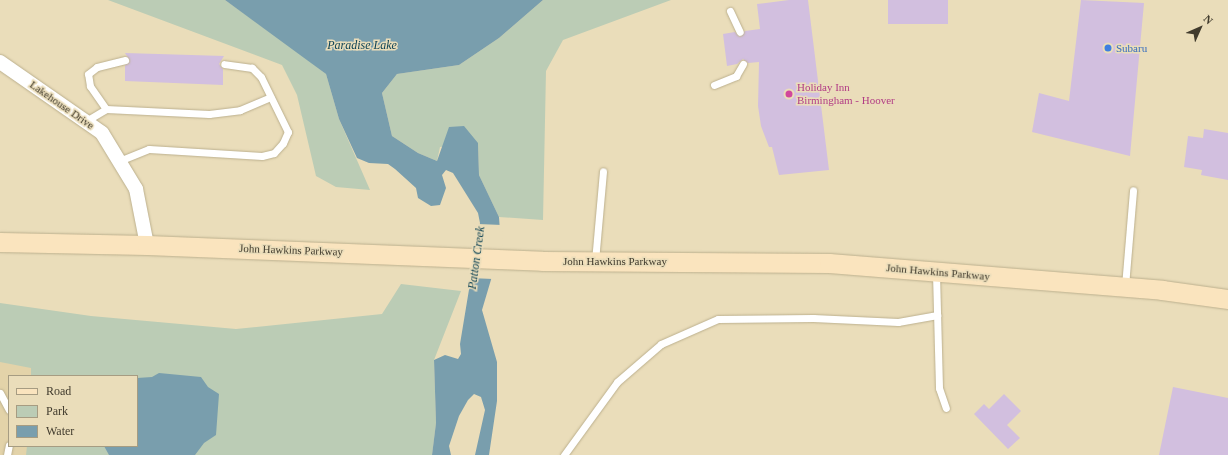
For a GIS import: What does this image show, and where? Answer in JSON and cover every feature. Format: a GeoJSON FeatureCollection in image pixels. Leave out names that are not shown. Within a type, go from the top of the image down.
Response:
{"type":"FeatureCollection","features":[{"type":"Feature","properties":{"kind":"main road","name":"John Hawkins Parkway"},"geometry":{"type":"LineString","coordinates":[[0,242],[148,245],[542,261],[829,263],[1125,287],[1228,299]]}},
{"type":"Feature","properties":{"kind":"street","name":"Lakehouse Drive"},"geometry":{"type":"LineString","coordinates":[[0,62],[102,132],[136,189],[148,245]]}},
{"type":"Feature","properties":{"kind":"lane"},"geometry":{"type":"LineString","coordinates":[[730,11],[740,32]]}},
{"type":"Feature","properties":{"kind":"lane"},"geometry":{"type":"LineString","coordinates":[[106,110],[90,86],[88,74],[97,67],[125,60]]}},
{"type":"Feature","properties":{"kind":"lane"},"geometry":{"type":"LineString","coordinates":[[119,161],[149,149],[262,156],[274,153],[283,143],[288,132],[261,77],[252,68],[224,64]]}},
{"type":"Feature","properties":{"kind":"lane"},"geometry":{"type":"LineString","coordinates":[[714,86],[736,76],[744,64]]}},
{"type":"Feature","properties":{"kind":"lane"},"geometry":{"type":"LineString","coordinates":[[86,121],[106,110],[209,114],[240,110],[270,97]]}},
{"type":"Feature","properties":{"kind":"lane"},"geometry":{"type":"LineString","coordinates":[[595,261],[603,171]]}},
{"type":"Feature","properties":{"kind":"lane"},"geometry":{"type":"LineString","coordinates":[[1125,287],[1133,190]]}},
{"type":"Feature","properties":{"kind":"lane"},"geometry":{"type":"LineString","coordinates":[[936,272],[939,388],[946,408]]}},
{"type":"Feature","properties":{"kind":"lane"},"geometry":{"type":"LineString","coordinates":[[564,455],[617,382],[661,344],[718,319],[813,318],[898,322],[937,315]]}},
{"type":"Feature","properties":{"kind":"lane"},"geometry":{"type":"LineString","coordinates":[[0,393],[8,408]]}},
{"type":"Feature","properties":{"kind":"shaded area"},"geometry":{"type":"Polygon","coordinates":[[[0,324],[75,375],[8,375],[8,447],[59,447],[57,455],[0,455],[0,324]]]}},
{"type":"Feature","properties":{"kind":"green space"},"geometry":{"type":"Polygon","coordinates":[[[108,0],[225,0],[296,51],[326,74],[339,119],[370,190],[336,187],[316,176],[297,95],[282,65],[108,0]]]}},
{"type":"Feature","properties":{"kind":"green space"},"geometry":{"type":"Polygon","coordinates":[[[543,0],[671,0],[563,40],[546,71],[543,220],[499,217],[479,175],[478,143],[440,147],[437,161],[418,153],[392,136],[382,93],[397,74],[459,65],[499,38],[543,0]]]}},
{"type":"Feature","properties":{"kind":"green space"},"geometry":{"type":"Polygon","coordinates":[[[401,284],[461,291],[434,360],[436,423],[432,455],[26,455],[27,447],[138,447],[138,375],[31,375],[31,368],[0,362],[0,303],[91,316],[236,329],[382,314],[401,284]]]}},
{"type":"Feature","properties":{"kind":"water","name":"Paradise Lake"},"geometry":{"type":"Polygon","coordinates":[[[225,0],[543,0],[499,38],[459,65],[397,74],[382,93],[392,136],[418,153],[437,161],[449,127],[464,126],[478,143],[479,175],[499,217],[501,246],[482,310],[497,362],[497,401],[489,455],[475,455],[485,410],[481,397],[474,394],[468,400],[459,416],[449,446],[451,455],[432,455],[436,423],[434,360],[445,355],[458,359],[461,354],[460,344],[480,223],[478,213],[453,173],[446,170],[442,175],[446,188],[440,205],[431,206],[418,198],[416,188],[388,164],[369,163],[357,158],[339,119],[326,74],[225,0]]]}},
{"type":"Feature","properties":{"kind":"water"},"geometry":{"type":"Polygon","coordinates":[[[159,373],[201,377],[208,387],[219,394],[216,435],[204,443],[195,455],[109,455],[105,447],[138,447],[138,378],[152,377],[159,373]]]}},
{"type":"Feature","properties":{"kind":"pier"},"geometry":{"type":"Polygon","coordinates":[[[478,224],[502,225],[503,246],[493,279],[470,278],[478,224]]]}},
{"type":"Feature","properties":{"kind":"building","name":"Holiday Inn Birmingham - Hoover"},"geometry":{"type":"Polygon","coordinates":[[[789,0],[808,0],[829,170],[779,175],[772,147],[769,147],[761,126],[758,106],[759,62],[748,63],[743,59],[737,64],[727,66],[723,34],[735,32],[740,37],[745,31],[760,29],[757,4],[789,0]]]}},
{"type":"Feature","properties":{"kind":"building"},"geometry":{"type":"Polygon","coordinates":[[[888,0],[948,0],[948,24],[888,24],[888,0]]]}},
{"type":"Feature","properties":{"kind":"building","name":"Subaru"},"geometry":{"type":"Polygon","coordinates":[[[1081,0],[1144,3],[1130,156],[1032,132],[1039,93],[1069,101],[1081,0]]]}},
{"type":"Feature","properties":{"kind":"building"},"geometry":{"type":"Polygon","coordinates":[[[125,53],[224,56],[219,64],[223,69],[223,85],[125,81],[125,65],[130,61],[125,53]]]}},
{"type":"Feature","properties":{"kind":"building"},"geometry":{"type":"Polygon","coordinates":[[[1204,129],[1228,133],[1228,180],[1201,175],[1202,170],[1184,167],[1188,136],[1203,138],[1204,129]]]}},
{"type":"Feature","properties":{"kind":"building"},"geometry":{"type":"Polygon","coordinates":[[[1173,387],[1228,398],[1228,455],[1159,455],[1173,387]]]}},
{"type":"Feature","properties":{"kind":"building"},"geometry":{"type":"Polygon","coordinates":[[[1004,394],[1021,411],[1007,425],[1020,438],[1008,449],[974,414],[984,404],[989,409],[1004,394]]]}},
{"type":"Feature","properties":{"kind":"place","name":"Subaru"},"geometry":{"type":"Point","coordinates":[1108,48]}},
{"type":"Feature","properties":{"kind":"place","name":"Holiday Inn Birmingham - Hoover"},"geometry":{"type":"Point","coordinates":[789,94]}},
{"type":"Feature","properties":{"kind":"water label","name":"Patton Creek"},"geometry":{"type":"Point","coordinates":[477,258]}}]}
